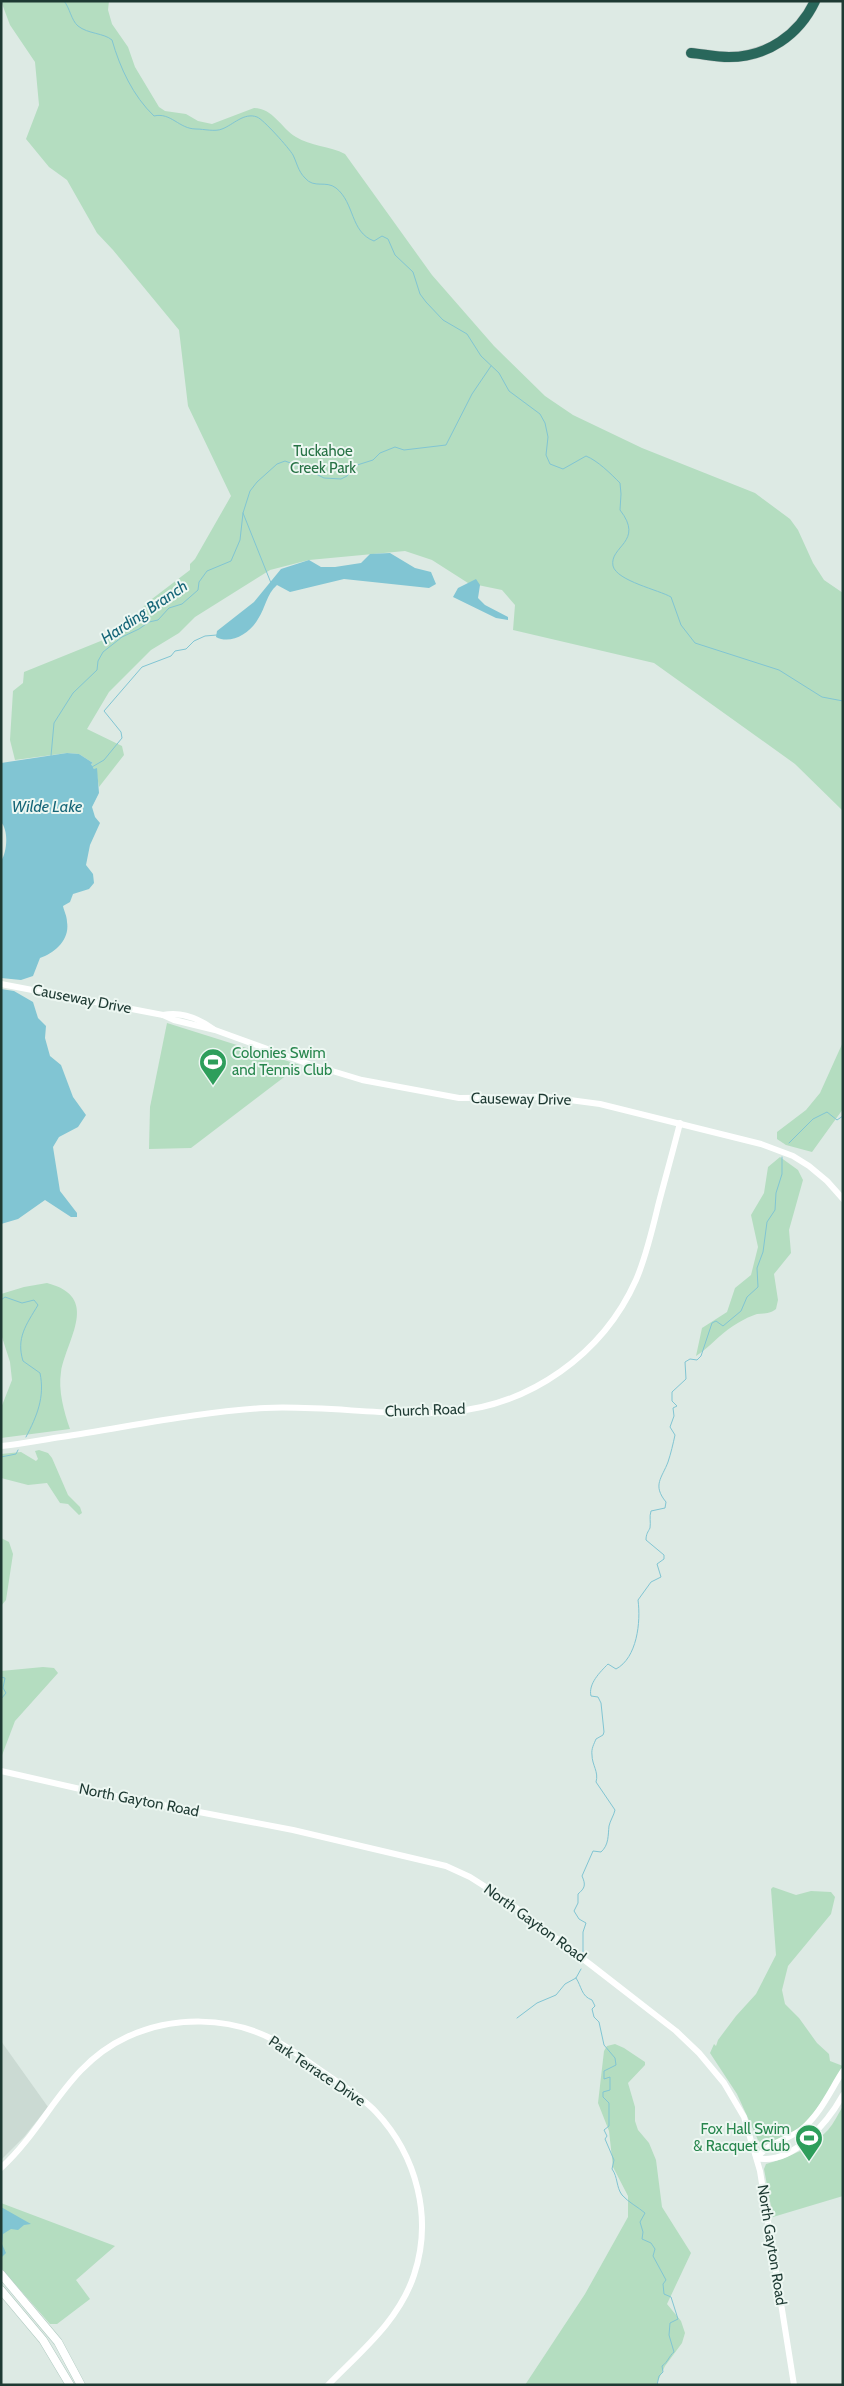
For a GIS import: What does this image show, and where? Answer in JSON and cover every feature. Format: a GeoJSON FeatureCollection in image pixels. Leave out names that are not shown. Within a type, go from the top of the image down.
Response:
{"type":"FeatureCollection","features":[{"type":"Feature","properties":{"kind":"highway"},"geometry":{"type":"LineString","coordinates":[[691,53],[730,57],[760,52],[790,34],[807,16],[815,1]]}},
{"type":"Feature","properties":{"kind":"main road"},"geometry":{"type":"LineString","coordinates":[[1,2274],[52,2333],[68,2357],[81,2385]]}},
{"type":"Feature","properties":{"kind":"main road"},"geometry":{"type":"LineString","coordinates":[[1,2290],[43,2340],[70,2385]]}},
{"type":"Feature","properties":{"kind":"street","name":"Causeway Drive"},"geometry":{"type":"LineString","coordinates":[[1,984],[163,1014],[186,1015],[202,1021],[215,1030],[316,1067],[362,1080],[459,1098],[530,1097],[576,1100],[680,1123],[761,1144],[793,1156],[818,1174],[843,1199]]}},
{"type":"Feature","properties":{"kind":"street","name":"Church Road"},"geometry":{"type":"LineString","coordinates":[[1,1446],[232,1411],[310,1407],[445,1413],[483,1407],[520,1395],[552,1378],[578,1359],[604,1332],[621,1309],[643,1263],[680,1123]]}},
{"type":"Feature","properties":{"kind":"street","name":"North Gayton Road"},"geometry":{"type":"LineString","coordinates":[[1,1771],[89,1791],[332,1838],[432,1862],[470,1877],[503,1898],[657,2016],[699,2052],[732,2095],[744,2117],[757,2158],[794,2385]]}},
{"type":"Feature","properties":{"kind":"street","name":"Park Terrace Drive"},"geometry":{"type":"LineString","coordinates":[[1,2168],[27,2140],[77,2073],[105,2049],[130,2036],[166,2025],[211,2022],[251,2030],[286,2046],[354,2094],[388,2126],[410,2163],[421,2206],[422,2228],[418,2259],[405,2296],[386,2325],[328,2385]]}},
{"type":"Feature","properties":{"kind":"street"},"geometry":{"type":"LineString","coordinates":[[843,2072],[823,2106],[808,2123],[788,2138],[763,2149],[757,2158],[767,2160],[776,2157],[804,2142],[824,2124],[843,2095]]}},
{"type":"Feature","properties":{"kind":"shaded area"},"geometry":{"type":"Polygon","coordinates":[[[1,2041],[48,2107],[24,2137],[1,2160],[1,2041]]]}},
{"type":"Feature","properties":{"kind":"green space","name":"Tuckahoe Creek Park"},"geometry":{"type":"Polygon","coordinates":[[[1,1],[109,1],[108,10],[112,24],[128,47],[135,67],[159,107],[165,111],[186,114],[198,121],[212,124],[254,108],[261,109],[272,115],[296,137],[345,154],[432,275],[494,346],[545,396],[573,415],[642,448],[755,493],[790,519],[798,530],[813,563],[824,580],[843,593],[843,811],[795,764],[654,663],[513,630],[515,605],[502,590],[468,583],[432,560],[405,551],[309,560],[270,570],[195,617],[179,633],[151,650],[109,692],[87,729],[122,746],[124,755],[99,787],[96,769],[91,764],[93,763],[79,754],[67,753],[15,760],[10,740],[13,691],[23,683],[24,672],[118,634],[148,602],[190,570],[190,564],[195,559],[231,496],[188,406],[179,330],[97,233],[67,180],[49,167],[26,139],[39,105],[35,62],[10,25],[1,1]]]}},
{"type":"Feature","properties":{"kind":"green space","name":"Colonies Swim and Tennis Club"},"geometry":{"type":"Polygon","coordinates":[[[167,1023],[300,1065],[191,1148],[149,1149],[150,1107],[167,1023]]]}},
{"type":"Feature","properties":{"kind":"green space"},"geometry":{"type":"Polygon","coordinates":[[[843,1042],[843,1109],[812,1152],[786,1145],[777,1139],[777,1132],[806,1110],[820,1093],[843,1042]]]}},
{"type":"Feature","properties":{"kind":"green space"},"geometry":{"type":"Polygon","coordinates":[[[780,1157],[798,1170],[803,1180],[789,1230],[791,1253],[774,1274],[778,1300],[776,1309],[769,1313],[754,1315],[738,1323],[696,1356],[702,1328],[727,1312],[735,1288],[751,1275],[758,1247],[751,1215],[764,1193],[768,1167],[780,1157]]]}},
{"type":"Feature","properties":{"kind":"green space"},"geometry":{"type":"Polygon","coordinates":[[[47,1283],[63,1289],[73,1298],[77,1308],[73,1333],[64,1359],[60,1379],[62,1401],[70,1429],[1,1438],[1,1408],[12,1380],[10,1362],[1,1334],[1,1294],[47,1283]]]}},
{"type":"Feature","properties":{"kind":"green space"},"geometry":{"type":"Polygon","coordinates":[[[39,1450],[48,1453],[52,1458],[68,1495],[80,1507],[82,1513],[79,1515],[68,1504],[60,1503],[47,1483],[28,1485],[1,1478],[1,1454],[21,1452],[36,1461],[38,1459],[35,1451],[39,1450]]]}},
{"type":"Feature","properties":{"kind":"green space"},"geometry":{"type":"Polygon","coordinates":[[[1,1538],[9,1542],[13,1554],[6,1600],[1,1606],[1,1538]]]}},
{"type":"Feature","properties":{"kind":"green space"},"geometry":{"type":"Polygon","coordinates":[[[43,1667],[54,1668],[58,1673],[15,1721],[1,1758],[1,1671],[43,1667]]]}},
{"type":"Feature","properties":{"kind":"green space"},"geometry":{"type":"Polygon","coordinates":[[[773,1887],[796,1895],[811,1891],[831,1892],[835,1897],[831,1914],[788,1966],[782,1990],[785,2004],[799,2018],[817,2043],[829,2054],[830,2061],[843,2066],[843,2068],[820,2104],[801,2127],[777,2143],[764,2146],[758,2140],[737,2094],[710,2053],[714,2044],[716,2046],[718,2040],[736,2016],[756,1994],[776,1955],[771,1889],[773,1887]]]}},
{"type":"Feature","properties":{"kind":"green space"},"geometry":{"type":"Polygon","coordinates":[[[615,2044],[645,2062],[645,2065],[628,2083],[635,2107],[635,2121],[638,2130],[649,2143],[656,2160],[662,2207],[691,2253],[667,2304],[681,2321],[685,2333],[682,2343],[665,2366],[656,2385],[525,2385],[585,2294],[628,2217],[628,2196],[613,2167],[609,2131],[598,2103],[604,2051],[607,2046],[615,2044]]]}},
{"type":"Feature","properties":{"kind":"green space","name":"Fox Hall Swim & Racquet Club"},"geometry":{"type":"Polygon","coordinates":[[[843,2106],[843,2196],[773,2217],[764,2169],[766,2164],[783,2159],[815,2142],[830,2127],[843,2106]]]}},
{"type":"Feature","properties":{"kind":"green space"},"geometry":{"type":"Polygon","coordinates":[[[1,2203],[115,2246],[76,2280],[90,2299],[57,2324],[50,2324],[1,2268],[1,2203]]]}},
{"type":"Feature","properties":{"kind":"water"},"geometry":{"type":"Polygon","coordinates":[[[390,553],[415,568],[431,572],[436,584],[429,588],[344,579],[290,592],[277,585],[271,593],[261,615],[250,629],[234,639],[228,640],[216,637],[217,631],[254,602],[281,569],[309,560],[321,567],[335,567],[361,563],[370,554],[390,553]]]}},
{"type":"Feature","properties":{"kind":"water"},"geometry":{"type":"Polygon","coordinates":[[[476,579],[480,585],[478,598],[485,605],[508,617],[508,620],[496,618],[453,597],[458,588],[476,579]]]}},
{"type":"Feature","properties":{"kind":"water","name":"Wilde Lake"},"geometry":{"type":"Polygon","coordinates":[[[67,753],[79,754],[93,763],[91,764],[94,769],[97,768],[99,793],[92,807],[95,817],[100,823],[90,845],[86,865],[93,874],[94,883],[89,889],[73,894],[70,902],[63,906],[67,920],[64,940],[51,953],[40,958],[33,976],[21,980],[1,978],[1,861],[5,852],[6,842],[4,826],[1,822],[1,763],[67,753]]]}},
{"type":"Feature","properties":{"kind":"water"},"geometry":{"type":"Polygon","coordinates":[[[1,989],[14,991],[33,1002],[38,1018],[46,1026],[45,1038],[50,1056],[61,1065],[73,1097],[86,1115],[78,1127],[59,1137],[53,1147],[60,1191],[77,1213],[77,1217],[71,1217],[45,1200],[18,1219],[1,1224],[1,989]]]}},
{"type":"Feature","properties":{"kind":"water"},"geometry":{"type":"Polygon","coordinates":[[[1,2207],[31,2224],[24,2225],[18,2230],[11,2229],[3,2234],[2,2244],[6,2253],[2,2257],[1,2257],[1,2207]]]}},
{"type":"Feature","properties":{"kind":"waterway"},"geometry":{"type":"LineString","coordinates":[[64,1],[78,26],[86,31],[112,40],[128,81],[140,100],[154,116],[165,116],[190,128],[213,130],[222,129],[248,116],[257,117],[287,146],[305,178],[312,183],[332,186],[342,194],[347,201],[356,224],[366,237],[374,241],[382,236],[388,239],[395,255],[413,272],[420,294],[426,302],[443,320],[467,334],[481,356],[499,373],[509,391],[540,414],[545,423],[548,437],[546,455],[550,464],[563,469],[586,456],[608,471],[620,483],[620,510],[627,521],[629,529],[628,537],[613,559],[613,566],[616,571],[630,581],[671,597],[681,625],[695,643],[779,670],[822,697],[843,701]]}},
{"type":"Feature","properties":{"kind":"waterway","name":"Harding Branch"},"geometry":{"type":"LineString","coordinates":[[51,756],[54,723],[73,693],[97,670],[98,661],[103,652],[122,637],[149,622],[158,620],[169,608],[182,604],[198,590],[199,582],[207,571],[231,561],[240,540],[243,513],[250,491],[277,464],[285,461],[324,478],[341,479],[347,476],[354,466],[373,460],[380,453],[395,447],[404,450],[446,445],[472,394],[491,366]]}},
{"type":"Feature","properties":{"kind":"waterway"},"geometry":{"type":"LineString","coordinates":[[243,513],[271,583]]}},
{"type":"Feature","properties":{"kind":"waterway"},"geometry":{"type":"LineString","coordinates":[[92,767],[104,760],[122,738],[121,732],[104,711],[142,667],[171,656],[175,651],[186,649],[194,641],[205,636],[217,635]]}},
{"type":"Feature","properties":{"kind":"waterway"},"geometry":{"type":"LineString","coordinates":[[789,1143],[813,1119],[827,1112],[837,1120],[843,1116]]}},
{"type":"Feature","properties":{"kind":"waterway"},"geometry":{"type":"LineString","coordinates":[[583,1952],[583,1932],[586,1923],[579,1919],[574,1911],[578,1903],[578,1894],[584,1886],[582,1876],[593,1851],[601,1852],[605,1846],[615,1810],[596,1782],[597,1775],[592,1759],[592,1751],[596,1739],[603,1735],[604,1732],[601,1703],[598,1697],[591,1696],[591,1687],[595,1679],[608,1664],[616,1669],[629,1657],[638,1629],[638,1600],[651,1582],[661,1577],[657,1564],[664,1559],[664,1555],[646,1538],[650,1528],[651,1511],[665,1508],[666,1502],[659,1486],[675,1435],[670,1427],[674,1416],[673,1408],[677,1406],[672,1401],[672,1392],[686,1379],[685,1362],[690,1359],[697,1360],[701,1356],[712,1323],[716,1321],[723,1326],[741,1311],[747,1297],[758,1287],[757,1268],[763,1252],[767,1222],[775,1210],[776,1193],[782,1174],[782,1157]]}},
{"type":"Feature","properties":{"kind":"waterway","name":"Harding Branch"},"geometry":{"type":"LineString","coordinates":[[1,1300],[5,1297],[22,1303],[34,1300],[38,1305],[23,1332],[21,1345],[23,1361],[40,1373],[41,1382],[39,1406],[34,1422],[26,1437]]}},
{"type":"Feature","properties":{"kind":"waterway","name":"Harding Branch"},"geometry":{"type":"LineString","coordinates":[[1,1457],[16,1454],[18,1450]]}},
{"type":"Feature","properties":{"kind":"waterway","name":"Harding Branch"},"geometry":{"type":"LineString","coordinates":[[1,1677],[5,1678],[3,1688],[6,1693],[1,1699]]}},
{"type":"Feature","properties":{"kind":"waterway"},"geometry":{"type":"LineString","coordinates":[[517,2018],[537,2003],[556,1995],[565,1984],[576,1978],[581,1969]]}},
{"type":"Feature","properties":{"kind":"waterway"},"geometry":{"type":"LineString","coordinates":[[576,1978],[584,1994],[592,2000],[595,2006],[592,2009],[594,2017],[599,2022],[604,2045],[615,2058],[616,2065],[604,2071],[604,2079],[610,2077],[610,2090],[603,2092],[603,2097],[609,2103],[609,2126],[604,2130],[607,2136],[605,2139],[614,2160],[612,2169],[622,2195],[645,2213],[640,2222],[643,2232],[642,2239],[651,2243],[655,2249],[653,2256],[666,2280],[663,2284],[664,2294],[671,2297],[678,2319],[670,2323],[669,2335],[674,2352],[662,2366],[663,2372],[659,2376],[657,2385]]}},
{"type":"Feature","properties":{"kind":"place","name":"Colonies Swim and Tennis Club"},"geometry":{"type":"Point","coordinates":[213,1086]}},
{"type":"Feature","properties":{"kind":"place","name":"Fox Hall Swim & Racquet Club"},"geometry":{"type":"Point","coordinates":[809,2162]}}]}
